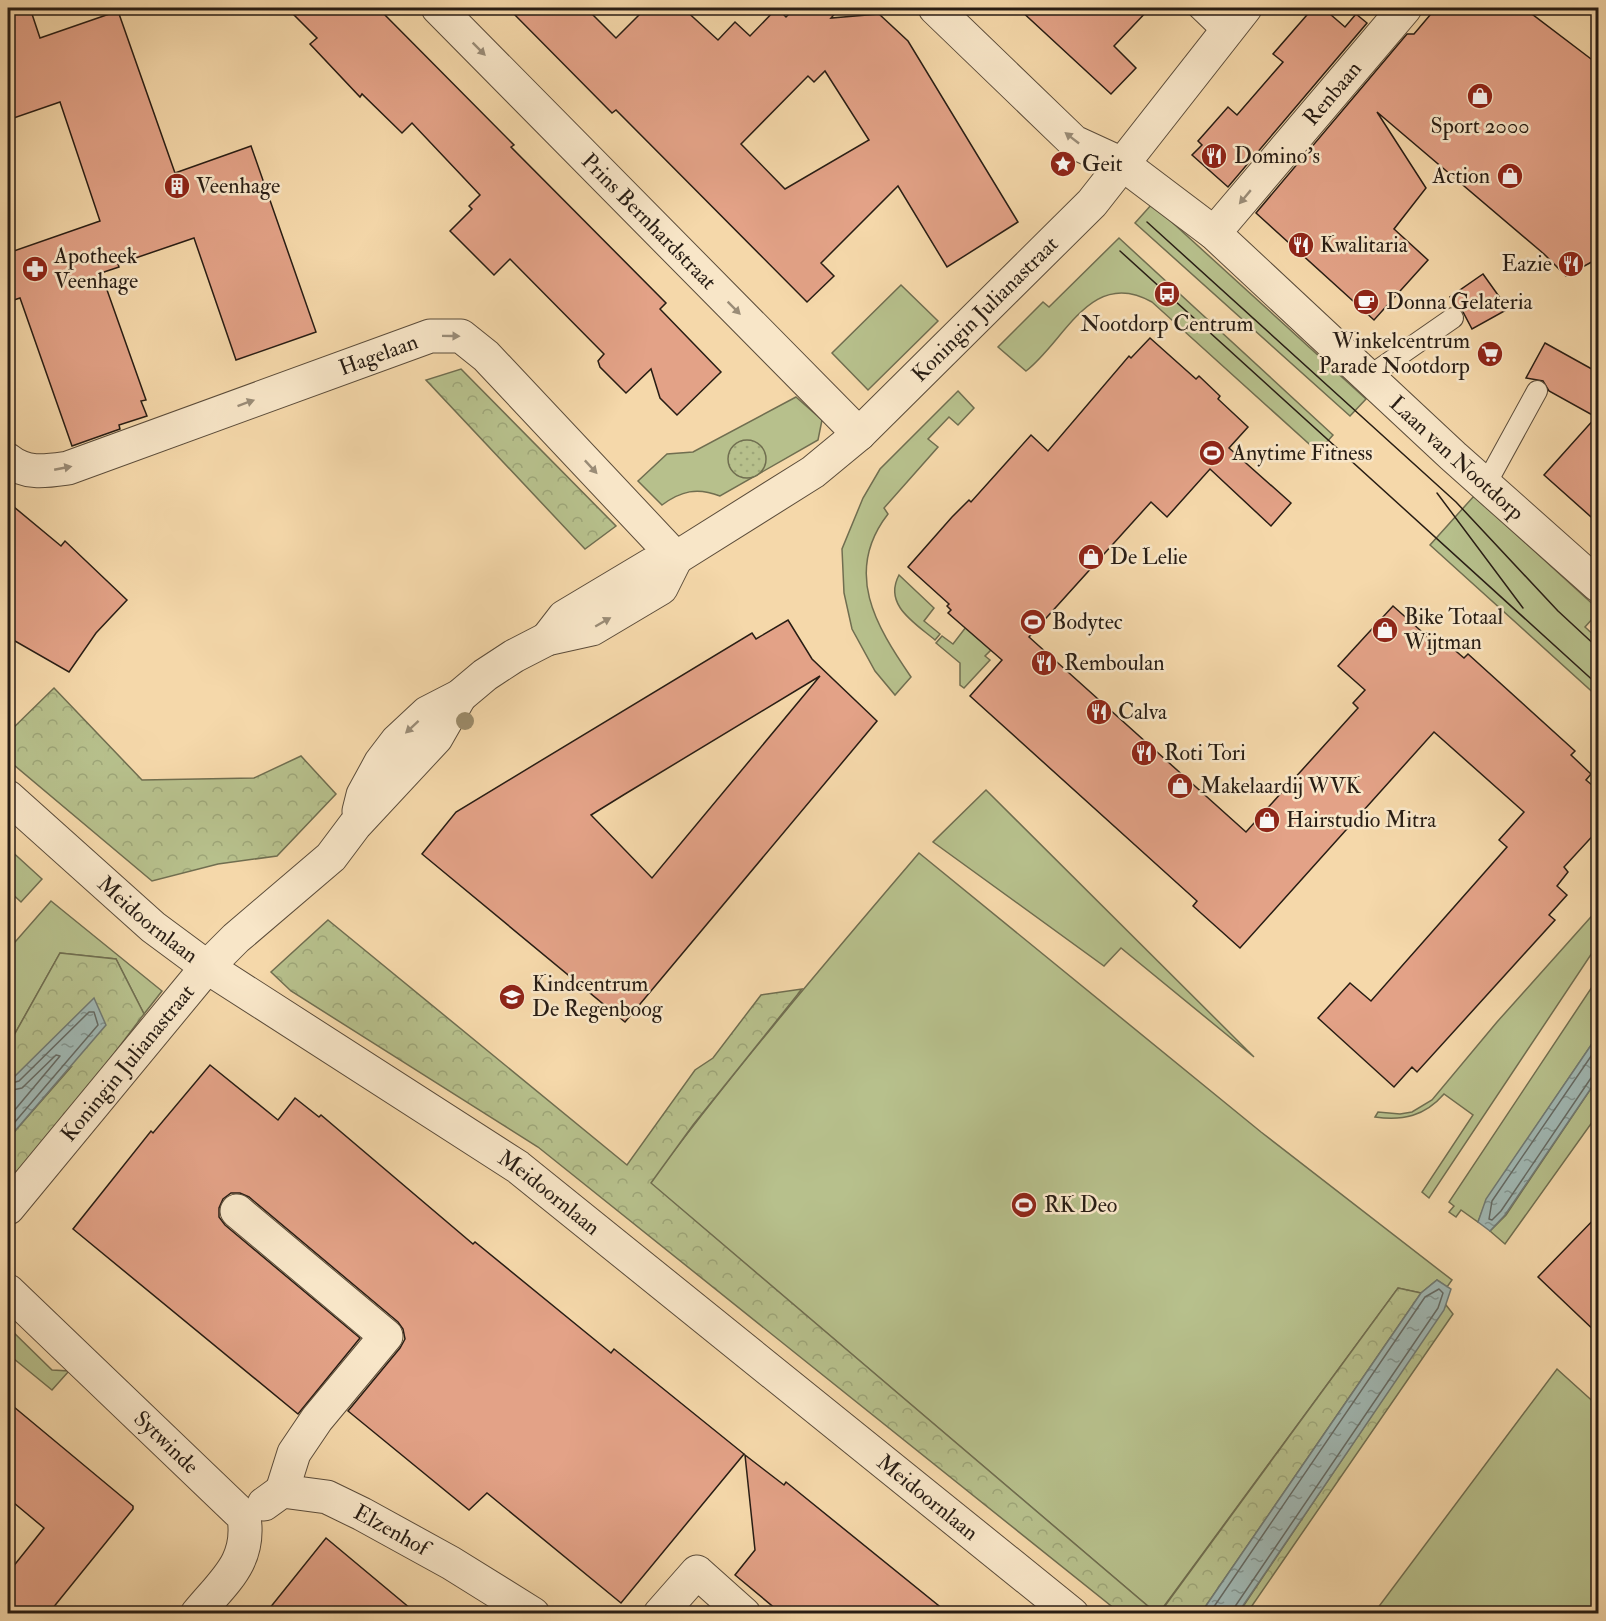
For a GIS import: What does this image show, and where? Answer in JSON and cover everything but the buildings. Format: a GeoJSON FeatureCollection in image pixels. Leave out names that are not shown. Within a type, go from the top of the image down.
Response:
{"type":"FeatureCollection","features":[{"type":"Feature","properties":{"kind":"street","name":"Prins Bernhardstraat"},"geometry":{"type":"LineString","coordinates":[[438,8],[859,434]]}},
{"type":"Feature","properties":{"kind":"street","name":"Laan van Nootdorp"},"geometry":{"type":"LineString","coordinates":[[935,8],[1074,142],[1124,165],[1214,233],[1368,377],[1599,585]]}},
{"type":"Feature","properties":{"kind":"street","name":"Koningin Julianastraat"},"geometry":{"type":"LineString","coordinates":[[8,1208],[207,967],[236,938],[331,857],[355,825],[363,795],[381,762],[397,741],[427,713],[460,696],[485,675],[547,639],[564,617],[651,565],[676,558],[813,472],[859,434],[1077,220],[1124,165],[1245,8]]}},
{"type":"Feature","properties":{"kind":"street","name":"Renbaan"},"geometry":{"type":"LineString","coordinates":[[1214,233],[1405,8]]}},
{"type":"Feature","properties":{"kind":"street","name":"Hagelaan"},"geometry":{"type":"LineString","coordinates":[[8,460],[14,465],[40,472],[68,468],[430,336],[461,336],[486,356],[676,558]]}},
{"type":"Feature","properties":{"kind":"street","name":"Meidoornlaan"},"geometry":{"type":"LineString","coordinates":[[8,797],[153,927],[207,967],[518,1167],[1072,1614]]}},
{"type":"Feature","properties":{"kind":"street"},"geometry":{"type":"LineString","coordinates":[[197,1614],[244,1552],[247,1533],[244,1517],[282,1491],[294,1453],[317,1419],[386,1336],[237,1211]]}},
{"type":"Feature","properties":{"kind":"street","name":"Sytwinde"},"geometry":{"type":"LineString","coordinates":[[8,1291],[244,1517]]}},
{"type":"Feature","properties":{"kind":"street","name":"Elzenhof"},"geometry":{"type":"LineString","coordinates":[[282,1491],[327,1497],[362,1514],[533,1614]]}},
{"type":"Feature","properties":{"kind":"street"},"geometry":{"type":"LineString","coordinates":[[660,1614],[697,1572],[744,1614]]}},
{"type":"Feature","properties":{"kind":"lane"},"geometry":{"type":"LineString","coordinates":[[1198,8],[1224,34]]}},
{"type":"Feature","properties":{"kind":"lane"},"geometry":{"type":"LineString","coordinates":[[1368,377],[1453,318]]}},
{"type":"Feature","properties":{"kind":"lane"},"geometry":{"type":"LineString","coordinates":[[1486,484],[1537,391]]}},
{"type":"Feature","properties":{"kind":"green space"},"geometry":{"type":"Polygon","coordinates":[[[1152,204],[1366,399],[1350,416],[1135,223],[1152,204]]]}},
{"type":"Feature","properties":{"kind":"green space"},"geometry":{"type":"Polygon","coordinates":[[[1119,238],[1333,435],[1318,452],[1152,302],[1131,294],[1112,294],[1096,301],[1081,312],[1026,371],[998,347],[1043,302],[1049,307],[1119,238]]]}},
{"type":"Feature","properties":{"kind":"green space"},"geometry":{"type":"Polygon","coordinates":[[[901,285],[938,321],[868,390],[832,353],[901,285]]]}},
{"type":"Feature","properties":{"kind":"green space"},"geometry":{"type":"Polygon","coordinates":[[[461,369],[616,526],[585,549],[426,380],[461,369]]]}},
{"type":"Feature","properties":{"kind":"green space"},"geometry":{"type":"Polygon","coordinates":[[[958,391],[974,408],[958,425],[949,417],[928,439],[938,447],[884,508],[888,514],[875,536],[868,557],[866,578],[876,618],[911,677],[895,695],[875,671],[852,629],[844,593],[842,549],[863,498],[880,469],[958,391]]]}},
{"type":"Feature","properties":{"kind":"green space"},"geometry":{"type":"Polygon","coordinates":[[[796,397],[822,420],[818,440],[720,496],[697,491],[690,492],[676,496],[662,505],[638,481],[667,454],[693,452],[796,397]]]}},
{"type":"Feature","properties":{"kind":"green space"},"geometry":{"type":"Polygon","coordinates":[[[747,440],[761,445],[766,459],[761,473],[747,478],[733,473],[728,459],[733,445],[747,440]]]}},
{"type":"Feature","properties":{"kind":"green space"},"geometry":{"type":"Polygon","coordinates":[[[1474,496],[1598,609],[1598,621],[1594,617],[1585,627],[1598,639],[1598,697],[1430,545],[1474,496]]]}},
{"type":"Feature","properties":{"kind":"green space"},"geometry":{"type":"Polygon","coordinates":[[[899,575],[934,608],[924,621],[940,634],[935,640],[911,620],[898,604],[895,586],[899,575]]]}},
{"type":"Feature","properties":{"kind":"green space"},"geometry":{"type":"Polygon","coordinates":[[[966,627],[993,648],[985,656],[990,660],[964,688],[960,685],[960,663],[936,643],[942,636],[953,644],[966,627]]]}},
{"type":"Feature","properties":{"kind":"green space"},"geometry":{"type":"Polygon","coordinates":[[[54,688],[142,780],[254,778],[301,756],[336,794],[277,856],[218,864],[152,881],[8,760],[8,733],[54,688]]]}},
{"type":"Feature","properties":{"kind":"green space"},"geometry":{"type":"Polygon","coordinates":[[[986,790],[1254,1057],[1121,948],[1104,966],[933,842],[986,790]]]}},
{"type":"Feature","properties":{"kind":"green space"},"geometry":{"type":"Polygon","coordinates":[[[8,848],[42,879],[21,902],[8,890],[8,848]]]}},
{"type":"Feature","properties":{"kind":"green space","name":"RK Deo"},"geometry":{"type":"Polygon","coordinates":[[[919,853],[1261,1132],[1452,1280],[1447,1287],[1437,1280],[1421,1293],[1398,1288],[1159,1613],[1156,1613],[650,1183],[748,1057],[919,853]]]}},
{"type":"Feature","properties":{"kind":"green space"},"geometry":{"type":"Polygon","coordinates":[[[51,901],[162,991],[144,1014],[116,959],[60,953],[8,1046],[8,950],[51,901]]]}},
{"type":"Feature","properties":{"kind":"green space"},"geometry":{"type":"Polygon","coordinates":[[[1598,909],[1598,944],[1429,1198],[1422,1192],[1473,1115],[1444,1094],[1429,1107],[1413,1115],[1395,1118],[1375,1117],[1378,1112],[1400,1114],[1412,1112],[1432,1100],[1497,1022],[1598,909]]]}},
{"type":"Feature","properties":{"kind":"green space"},"geometry":{"type":"Polygon","coordinates":[[[328,920],[627,1165],[695,1070],[713,1058],[761,995],[802,989],[693,1125],[651,1183],[1156,1613],[1120,1613],[538,1147],[291,991],[271,972],[328,920]]]}},
{"type":"Feature","properties":{"kind":"green space"},"geometry":{"type":"Polygon","coordinates":[[[60,953],[116,959],[144,1014],[8,1194],[8,1139],[71,1067],[8,1078],[8,1046],[60,953]]]}},
{"type":"Feature","properties":{"kind":"green space"},"geometry":{"type":"Polygon","coordinates":[[[1598,978],[1598,1035],[1487,1199],[1478,1222],[1461,1210],[1456,1217],[1449,1212],[1454,1206],[1449,1202],[1598,978]]]}},
{"type":"Feature","properties":{"kind":"green space"},"geometry":{"type":"Polygon","coordinates":[[[1598,1078],[1598,1114],[1505,1244],[1490,1231],[1506,1215],[1598,1078]]]}},
{"type":"Feature","properties":{"kind":"green space"},"geometry":{"type":"Polygon","coordinates":[[[1398,1288],[1421,1293],[1201,1613],[1159,1614],[1398,1288]]]}},
{"type":"Feature","properties":{"kind":"green space"},"geometry":{"type":"Polygon","coordinates":[[[1446,1305],[1453,1314],[1247,1613],[1238,1614],[1446,1305]]]}},
{"type":"Feature","properties":{"kind":"green space"},"geometry":{"type":"Polygon","coordinates":[[[8,1327],[52,1370],[69,1371],[52,1390],[8,1354],[8,1327]]]}},
{"type":"Feature","properties":{"kind":"green space"},"geometry":{"type":"Polygon","coordinates":[[[1557,1369],[1598,1406],[1598,1613],[1374,1613],[1557,1369]]]}},
{"type":"Feature","properties":{"kind":"water"},"geometry":{"type":"Polygon","coordinates":[[[94,998],[106,1025],[8,1139],[8,1078],[14,1077],[94,998]]]}},
{"type":"Feature","properties":{"kind":"water"},"geometry":{"type":"Polygon","coordinates":[[[1598,1035],[1598,1078],[1505,1215],[1490,1231],[1478,1222],[1486,1199],[1598,1035]]]}},
{"type":"Feature","properties":{"kind":"water"},"geometry":{"type":"Polygon","coordinates":[[[1437,1280],[1451,1289],[1444,1310],[1238,1613],[1201,1613],[1421,1293],[1437,1280]]]}},
{"type":"Feature","properties":{"kind":"tram line"},"geometry":{"type":"LineString","coordinates":[[1147,222],[1456,502],[1558,611],[1598,648]]}},
{"type":"Feature","properties":{"kind":"tram line"},"geometry":{"type":"LineString","coordinates":[[1120,251],[1598,685]]}},
{"type":"Feature","properties":{"kind":"tram line"},"geometry":{"type":"LineString","coordinates":[[1437,493],[1523,608]]}},
{"type":"Feature","properties":{"kind":"place","name":"Sport 2000"},"geometry":{"type":"Point","coordinates":[1480,96]}},
{"type":"Feature","properties":{"kind":"place","name":"Domino's"},"geometry":{"type":"Point","coordinates":[1214,156]}},
{"type":"Feature","properties":{"kind":"place","name":"Geit"},"geometry":{"type":"Point","coordinates":[1063,164]}},
{"type":"Feature","properties":{"kind":"place","name":"Action"},"geometry":{"type":"Point","coordinates":[1510,176]}},
{"type":"Feature","properties":{"kind":"place","name":"Veenhage"},"geometry":{"type":"Point","coordinates":[177,186]}},
{"type":"Feature","properties":{"kind":"place","name":"Kwalitaria"},"geometry":{"type":"Point","coordinates":[1301,245]}},
{"type":"Feature","properties":{"kind":"place","name":"Eazie"},"geometry":{"type":"Point","coordinates":[1571,264]}},
{"type":"Feature","properties":{"kind":"place","name":"Apotheek Veenhage"},"geometry":{"type":"Point","coordinates":[35,269]}},
{"type":"Feature","properties":{"kind":"place","name":"Nootdorp Centrum"},"geometry":{"type":"Point","coordinates":[1167,294]}},
{"type":"Feature","properties":{"kind":"place","name":"Donna Gelateria"},"geometry":{"type":"Point","coordinates":[1366,302]}},
{"type":"Feature","properties":{"kind":"place","name":"Winkelcentrum Parade Nootdorp"},"geometry":{"type":"Point","coordinates":[1490,354]}},
{"type":"Feature","properties":{"kind":"place","name":"Anytime Fitness"},"geometry":{"type":"Point","coordinates":[1212,453]}},
{"type":"Feature","properties":{"kind":"place","name":"De Lelie"},"geometry":{"type":"Point","coordinates":[1091,557]}},
{"type":"Feature","properties":{"kind":"place","name":"Bodytec"},"geometry":{"type":"Point","coordinates":[1033,622]}},
{"type":"Feature","properties":{"kind":"place","name":"Bike Totaal Wijtman"},"geometry":{"type":"Point","coordinates":[1385,630]}},
{"type":"Feature","properties":{"kind":"place","name":"Remboulan"},"geometry":{"type":"Point","coordinates":[1044,663]}},
{"type":"Feature","properties":{"kind":"place","name":"Calva"},"geometry":{"type":"Point","coordinates":[1099,712]}},
{"type":"Feature","properties":{"kind":"place","name":"Roti Tori"},"geometry":{"type":"Point","coordinates":[1144,753]}},
{"type":"Feature","properties":{"kind":"place","name":"Makelaardij WVK"},"geometry":{"type":"Point","coordinates":[1180,786]}},
{"type":"Feature","properties":{"kind":"place","name":"Hairstudio Mitra"},"geometry":{"type":"Point","coordinates":[1267,820]}},
{"type":"Feature","properties":{"kind":"place","name":"Kindcentrum De Regenboog"},"geometry":{"type":"Point","coordinates":[512,997]}},
{"type":"Feature","properties":{"kind":"place","name":"RK Deo"},"geometry":{"type":"Point","coordinates":[1024,1205]}}]}
